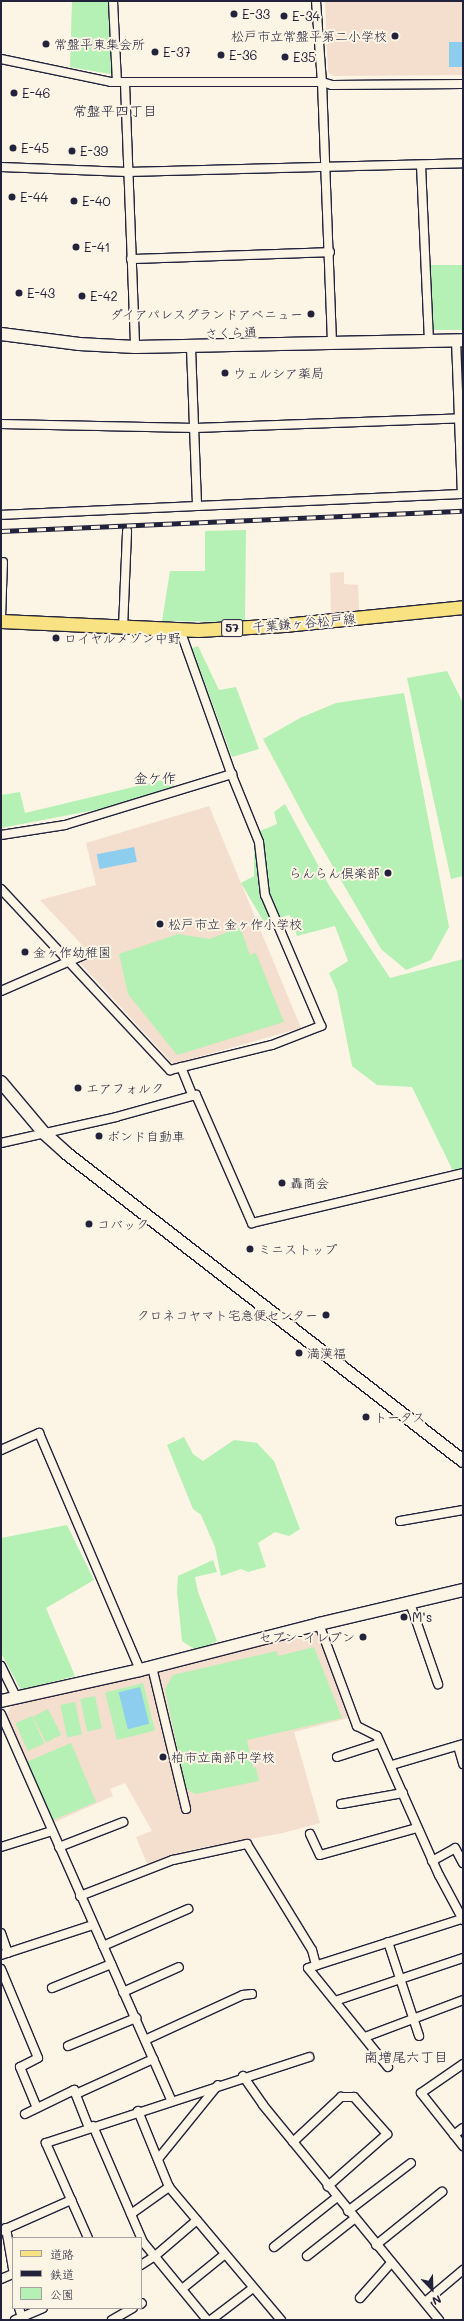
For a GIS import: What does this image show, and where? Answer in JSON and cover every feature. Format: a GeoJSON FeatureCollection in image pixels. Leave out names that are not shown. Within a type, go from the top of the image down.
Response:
{"type":"FeatureCollection","features":[{"type":"Feature","properties":{"kind":"main road","name":"千葉鎌ヶ谷松戸線"},"geometry":{"type":"LineString","coordinates":[[1,621],[180,630],[284,625],[463,607]]}},
{"type":"Feature","properties":{"kind":"street"},"geometry":{"type":"LineString","coordinates":[[113,1],[121,82],[127,172],[135,347]]}},
{"type":"Feature","properties":{"kind":"street"},"geometry":{"type":"LineString","coordinates":[[316,1],[322,82],[330,252],[332,344]]}},
{"type":"Feature","properties":{"kind":"street"},"geometry":{"type":"LineString","coordinates":[[1,59],[121,82],[322,82],[332,85],[463,84]]}},
{"type":"Feature","properties":{"kind":"street"},"geometry":{"type":"LineString","coordinates":[[1,167],[127,172],[463,163]]}},
{"type":"Feature","properties":{"kind":"street"},"geometry":{"type":"LineString","coordinates":[[421,164],[429,341]]}},
{"type":"Feature","properties":{"kind":"street"},"geometry":{"type":"LineString","coordinates":[[131,259],[330,252]]}},
{"type":"Feature","properties":{"kind":"street","name":"さくら通"},"geometry":{"type":"LineString","coordinates":[[1,334],[79,344],[191,348],[459,340]]}},
{"type":"Feature","properties":{"kind":"street"},"geometry":{"type":"LineString","coordinates":[[1,515],[463,494],[459,340]]}},
{"type":"Feature","properties":{"kind":"street"},"geometry":{"type":"LineString","coordinates":[[191,348],[197,506]]}},
{"type":"Feature","properties":{"kind":"street"},"geometry":{"type":"LineString","coordinates":[[1,424],[195,428],[461,418]]}},
{"type":"Feature","properties":{"kind":"street"},"geometry":{"type":"LineString","coordinates":[[123,628],[127,531]]}},
{"type":"Feature","properties":{"kind":"street"},"geometry":{"type":"LineString","coordinates":[[1,618],[3,562]]}},
{"type":"Feature","properties":{"kind":"street"},"geometry":{"type":"LineString","coordinates":[[1,889],[170,1070],[272,1045],[320,1026],[265,895],[259,842],[232,774],[180,630]]}},
{"type":"Feature","properties":{"kind":"street"},"geometry":{"type":"LineString","coordinates":[[1,835],[65,825],[232,774]]}},
{"type":"Feature","properties":{"kind":"street"},"geometry":{"type":"LineString","coordinates":[[1,991],[88,953]]}},
{"type":"Feature","properties":{"kind":"street"},"geometry":{"type":"LineString","coordinates":[[181,1067],[193,1096]]}},
{"type":"Feature","properties":{"kind":"street"},"geometry":{"type":"LineString","coordinates":[[1,1082],[44,1133],[85,1168],[463,1461]]}},
{"type":"Feature","properties":{"kind":"street"},"geometry":{"type":"LineString","coordinates":[[1,1143],[116,1117],[196,1095],[252,1223],[463,1173]]}},
{"type":"Feature","properties":{"kind":"street"},"geometry":{"type":"LineString","coordinates":[[1,1450],[39,1433],[146,1669],[186,1809]]}},
{"type":"Feature","properties":{"kind":"street"},"geometry":{"type":"LineString","coordinates":[[400,1521],[463,1510]]}},
{"type":"Feature","properties":{"kind":"street"},"geometry":{"type":"LineString","coordinates":[[1,1701],[146,1669],[318,1624],[463,1590]]}},
{"type":"Feature","properties":{"kind":"street"},"geometry":{"type":"LineString","coordinates":[[410,1603],[438,1684]]}},
{"type":"Feature","properties":{"kind":"street"},"geometry":{"type":"LineString","coordinates":[[318,1624],[357,1726],[375,1734],[380,1743],[392,1765],[432,1861],[463,1919],[308,1968],[388,2067]]}},
{"type":"Feature","properties":{"kind":"street"},"geometry":{"type":"LineString","coordinates":[[1,1666],[16,1697]]}},
{"type":"Feature","properties":{"kind":"street"},"geometry":{"type":"LineString","coordinates":[[1,1714],[80,1896],[172,2101]]}},
{"type":"Feature","properties":{"kind":"street"},"geometry":{"type":"LineString","coordinates":[[337,1757],[380,1743]]}},
{"type":"Feature","properties":{"kind":"street"},"geometry":{"type":"LineString","coordinates":[[392,1765],[460,1745],[463,1764]]}},
{"type":"Feature","properties":{"kind":"street"},"geometry":{"type":"LineString","coordinates":[[341,1804],[403,1793]]}},
{"type":"Feature","properties":{"kind":"street"},"geometry":{"type":"LineString","coordinates":[[58,1846],[123,1822]]}},
{"type":"Feature","properties":{"kind":"street"},"geometry":{"type":"LineString","coordinates":[[310,1834],[320,1855],[417,1828]]}},
{"type":"Feature","properties":{"kind":"street"},"geometry":{"type":"LineString","coordinates":[[1,1847],[52,1830]]}},
{"type":"Feature","properties":{"kind":"street"},"geometry":{"type":"LineString","coordinates":[[80,1896],[173,1860],[247,1844],[312,1950],[316,1965]]}},
{"type":"Feature","properties":{"kind":"street"},"geometry":{"type":"LineString","coordinates":[[432,1861],[455,1848],[463,1863]]}},
{"type":"Feature","properties":{"kind":"street"},"geometry":{"type":"LineString","coordinates":[[103,1946],[188,1910]]}},
{"type":"Feature","properties":{"kind":"street"},"geometry":{"type":"LineString","coordinates":[[1,1933],[4,1954],[93,1925]]}},
{"type":"Feature","properties":{"kind":"street"},"geometry":{"type":"LineString","coordinates":[[388,1942],[419,2036]]}},
{"type":"Feature","properties":{"kind":"street"},"geometry":{"type":"LineString","coordinates":[[335,2001],[399,1977],[463,1958]]}},
{"type":"Feature","properties":{"kind":"street"},"geometry":{"type":"LineString","coordinates":[[52,1988],[111,1964]]}},
{"type":"Feature","properties":{"kind":"street"},"geometry":{"type":"LineString","coordinates":[[123,1992],[179,1967]]}},
{"type":"Feature","properties":{"kind":"street"},"geometry":{"type":"LineString","coordinates":[[1,1969],[38,2058],[20,2067],[37,2108]]}},
{"type":"Feature","properties":{"kind":"street"},"geometry":{"type":"LineString","coordinates":[[145,2040],[243,1995],[252,1994]]}},
{"type":"Feature","properties":{"kind":"street"},"geometry":{"type":"LineString","coordinates":[[365,2037],[463,2000]]}},
{"type":"Feature","properties":{"kind":"street"},"geometry":{"type":"LineString","coordinates":[[68,2046],[136,2018]]}},
{"type":"Feature","properties":{"kind":"street"},"geometry":{"type":"LineString","coordinates":[[88,2237],[46,2143],[243,2076],[309,2057]]}},
{"type":"Feature","properties":{"kind":"street"},"geometry":{"type":"LineString","coordinates":[[76,2094],[153,2059]]}},
{"type":"Feature","properties":{"kind":"street"},"geometry":{"type":"LineString","coordinates":[[463,2064],[421,2093],[463,2146]]}},
{"type":"Feature","properties":{"kind":"street"},"geometry":{"type":"LineString","coordinates":[[243,2076],[354,2219],[439,2320]]}},
{"type":"Feature","properties":{"kind":"street"},"geometry":{"type":"LineString","coordinates":[[158,2159],[218,2085]]}},
{"type":"Feature","properties":{"kind":"street"},"geometry":{"type":"LineString","coordinates":[[25,2114],[74,2090],[141,2237]]}},
{"type":"Feature","properties":{"kind":"street"},"geometry":{"type":"LineString","coordinates":[[293,2142],[341,2097],[354,2097],[387,2134],[328,2186]]}},
{"type":"Feature","properties":{"kind":"street"},"geometry":{"type":"LineString","coordinates":[[138,2111],[169,2187],[281,2320]]}},
{"type":"Feature","properties":{"kind":"street"},"geometry":{"type":"LineString","coordinates":[[454,2135],[463,2128]]}},
{"type":"Feature","properties":{"kind":"street"},"geometry":{"type":"LineString","coordinates":[[348,2211],[411,2163]]}},
{"type":"Feature","properties":{"kind":"street"},"geometry":{"type":"LineString","coordinates":[[131,2214],[169,2187]]}},
{"type":"Feature","properties":{"kind":"street"},"geometry":{"type":"LineString","coordinates":[[376,2245],[442,2192]]}},
{"type":"Feature","properties":{"kind":"street"},"geometry":{"type":"LineString","coordinates":[[274,2247],[337,2197]]}},
{"type":"Feature","properties":{"kind":"street"},"geometry":{"type":"LineString","coordinates":[[12,2265],[4,2230],[71,2200]]}},
{"type":"Feature","properties":{"kind":"street"},"geometry":{"type":"LineString","coordinates":[[307,2256],[354,2219]]}},
{"type":"Feature","properties":{"kind":"street"},"geometry":{"type":"LineString","coordinates":[[142,2264],[155,2256],[197,2220]]}},
{"type":"Feature","properties":{"kind":"street"},"geometry":{"type":"LineString","coordinates":[[142,2240],[207,2320]]}},
{"type":"Feature","properties":{"kind":"street"},"geometry":{"type":"LineString","coordinates":[[182,2289],[225,2254]]}},
{"type":"Feature","properties":{"kind":"street"},"geometry":{"type":"LineString","coordinates":[[360,2298],[390,2263]]}},
{"type":"Feature","properties":{"kind":"street"},"geometry":{"type":"LineString","coordinates":[[425,2302],[463,2270]]}},
{"type":"Feature","properties":{"kind":"street"},"geometry":{"type":"LineString","coordinates":[[1,2279],[12,2274]]}},
{"type":"Feature","properties":{"kind":"street"},"geometry":{"type":"LineString","coordinates":[[211,2320],[253,2288]]}},
{"type":"Feature","properties":{"kind":"street"},"geometry":{"type":"LineString","coordinates":[[19,2319],[41,2309]]}},
{"type":"Feature","properties":{"kind":"street"},"geometry":{"type":"LineString","coordinates":[[112,2320],[121,2311]]}},
{"type":"Feature","properties":{"kind":"shaded area","name":"松戸市立常盤平第二小学校"},"geometry":{"type":"Polygon","coordinates":[[[325,1],[463,1],[463,75],[333,76],[328,72],[325,1]]]}},
{"type":"Feature","properties":{"kind":"shaded area"},"geometry":{"type":"Polygon","coordinates":[[[344,572],[344,584],[358,585],[359,609],[356,612],[331,614],[330,573],[344,572]]]}},
{"type":"Feature","properties":{"kind":"shaded area","name":"松戸市立 金ヶ作小学校"},"geometry":{"type":"Polygon","coordinates":[[[209,806],[301,1028],[173,1064],[71,953],[85,948],[40,900],[96,885],[86,843],[209,806]]]}},
{"type":"Feature","properties":{"kind":"shaded area","name":"柏市立南部中学校"},"geometry":{"type":"Polygon","coordinates":[[[314,1632],[318,1634],[348,1718],[294,1732],[320,1823],[283,1833],[195,1849],[148,1866],[136,1837],[152,1831],[125,1783],[110,1789],[113,1796],[53,1823],[6,1716],[12,1705],[157,1673],[314,1632]]]}},
{"type":"Feature","properties":{"kind":"green space"},"geometry":{"type":"Polygon","coordinates":[[[72,1],[110,1],[113,70],[110,74],[70,67],[72,1]]]}},
{"type":"Feature","properties":{"kind":"green space"},"geometry":{"type":"Polygon","coordinates":[[[430,265],[463,265],[463,330],[430,330],[430,265]]]}},
{"type":"Feature","properties":{"kind":"green space"},"geometry":{"type":"Polygon","coordinates":[[[246,530],[245,622],[162,621],[170,571],[205,571],[205,531],[246,530]]]}},
{"type":"Feature","properties":{"kind":"green space"},"geometry":{"type":"Polygon","coordinates":[[[198,646],[219,690],[236,687],[259,749],[232,757],[192,648],[198,646]]]}},
{"type":"Feature","properties":{"kind":"green space"},"geometry":{"type":"Polygon","coordinates":[[[447,671],[463,703],[463,876],[451,879],[407,678],[447,671]]]}},
{"type":"Feature","properties":{"kind":"green space","name":"らんらん倶楽部"},"geometry":{"type":"Polygon","coordinates":[[[404,693],[449,927],[431,960],[406,970],[381,949],[306,820],[263,739],[300,718],[336,703],[404,693]]]}},
{"type":"Feature","properties":{"kind":"green space"},"geometry":{"type":"Polygon","coordinates":[[[171,778],[176,791],[121,805],[1,828],[1,795],[20,792],[25,813],[171,778]]]}},
{"type":"Feature","properties":{"kind":"green space"},"geometry":{"type":"Polygon","coordinates":[[[285,804],[330,887],[390,978],[463,959],[463,1169],[454,1173],[412,1087],[377,1085],[352,1066],[337,991],[329,973],[348,961],[335,926],[297,936],[290,915],[264,922],[241,883],[254,876],[254,840],[260,831],[277,824],[274,812],[285,804]]]}},
{"type":"Feature","properties":{"kind":"green space"},"geometry":{"type":"Polygon","coordinates":[[[240,927],[250,955],[256,953],[284,1022],[177,1055],[128,994],[119,954],[178,934],[210,939],[240,927]]]}},
{"type":"Feature","properties":{"kind":"green space"},"geometry":{"type":"Polygon","coordinates":[[[184,1437],[193,1454],[203,1461],[234,1440],[257,1443],[274,1461],[300,1529],[289,1536],[275,1532],[258,1543],[266,1567],[248,1572],[241,1569],[221,1576],[215,1547],[201,1515],[193,1509],[167,1445],[184,1437]]]}},
{"type":"Feature","properties":{"kind":"green space"},"geometry":{"type":"Polygon","coordinates":[[[67,1525],[94,1580],[46,1608],[75,1676],[21,1690],[1,1653],[1,1538],[67,1525]]]}},
{"type":"Feature","properties":{"kind":"green space"},"geometry":{"type":"Polygon","coordinates":[[[213,1560],[217,1572],[195,1577],[198,1592],[217,1641],[197,1651],[182,1641],[177,1592],[178,1576],[213,1560]]]}},
{"type":"Feature","properties":{"kind":"green space"},"geometry":{"type":"Polygon","coordinates":[[[314,1647],[342,1718],[247,1740],[253,1768],[256,1767],[259,1781],[196,1794],[189,1791],[185,1785],[165,1689],[173,1675],[277,1651],[278,1656],[314,1647]]]}},
{"type":"Feature","properties":{"kind":"green space"},"geometry":{"type":"Polygon","coordinates":[[[143,1683],[155,1731],[117,1740],[105,1692],[143,1683]]]}},
{"type":"Feature","properties":{"kind":"green space"},"geometry":{"type":"Polygon","coordinates":[[[95,1696],[102,1728],[87,1731],[80,1699],[95,1696]]]}},
{"type":"Feature","properties":{"kind":"green space"},"geometry":{"type":"Polygon","coordinates":[[[75,1702],[82,1734],[67,1737],[60,1705],[75,1702]]]}},
{"type":"Feature","properties":{"kind":"green space"},"geometry":{"type":"Polygon","coordinates":[[[48,1709],[61,1735],[46,1743],[33,1717],[48,1709]]]}},
{"type":"Feature","properties":{"kind":"green space"},"geometry":{"type":"Polygon","coordinates":[[[32,1716],[44,1743],[28,1751],[16,1723],[32,1716]]]}},
{"type":"Feature","properties":{"kind":"green space"},"geometry":{"type":"Polygon","coordinates":[[[71,1743],[96,1802],[51,1821],[26,1762],[71,1743]]]}},
{"type":"Feature","properties":{"kind":"water"},"geometry":{"type":"Polygon","coordinates":[[[449,42],[463,42],[463,67],[449,67],[449,42]]]}},
{"type":"Feature","properties":{"kind":"water"},"geometry":{"type":"Polygon","coordinates":[[[134,847],[137,862],[100,869],[97,854],[134,847]]]}},
{"type":"Feature","properties":{"kind":"water"},"geometry":{"type":"Polygon","coordinates":[[[140,1687],[149,1724],[128,1729],[119,1692],[140,1687]]]}},
{"type":"Feature","properties":{"kind":"railway"},"geometry":{"type":"LineString","coordinates":[[1,531],[463,511]]}},
{"type":"Feature","properties":{"kind":"place","name":"E-33"},"geometry":{"type":"Point","coordinates":[234,14]}},
{"type":"Feature","properties":{"kind":"place","name":"E-34"},"geometry":{"type":"Point","coordinates":[284,16]}},
{"type":"Feature","properties":{"kind":"place","name":"松戸市立常盤平第二小学校"},"geometry":{"type":"Point","coordinates":[395,36]}},
{"type":"Feature","properties":{"kind":"place","name":"常盤平東集会所"},"geometry":{"type":"Point","coordinates":[46,44]}},
{"type":"Feature","properties":{"kind":"place","name":"E-37"},"geometry":{"type":"Point","coordinates":[155,52]}},
{"type":"Feature","properties":{"kind":"place","name":"E-36"},"geometry":{"type":"Point","coordinates":[221,55]}},
{"type":"Feature","properties":{"kind":"place","name":"E35"},"geometry":{"type":"Point","coordinates":[285,57]}},
{"type":"Feature","properties":{"kind":"place","name":"E-46"},"geometry":{"type":"Point","coordinates":[14,93]}},
{"type":"Feature","properties":{"kind":"place","name":"E-45"},"geometry":{"type":"Point","coordinates":[13,148]}},
{"type":"Feature","properties":{"kind":"place","name":"E-39"},"geometry":{"type":"Point","coordinates":[72,151]}},
{"type":"Feature","properties":{"kind":"place","name":"E-44"},"geometry":{"type":"Point","coordinates":[12,197]}},
{"type":"Feature","properties":{"kind":"place","name":"E-40"},"geometry":{"type":"Point","coordinates":[74,201]}},
{"type":"Feature","properties":{"kind":"place","name":"E-41"},"geometry":{"type":"Point","coordinates":[76,247]}},
{"type":"Feature","properties":{"kind":"place","name":"E-43"},"geometry":{"type":"Point","coordinates":[19,293]}},
{"type":"Feature","properties":{"kind":"place","name":"E-42"},"geometry":{"type":"Point","coordinates":[82,296]}},
{"type":"Feature","properties":{"kind":"place","name":"ダイアパレスグランドアベニュー"},"geometry":{"type":"Point","coordinates":[311,314]}},
{"type":"Feature","properties":{"kind":"place","name":"ウェルシア薬局"},"geometry":{"type":"Point","coordinates":[225,373]}},
{"type":"Feature","properties":{"kind":"place","name":"ロイヤルメゾン中野"},"geometry":{"type":"Point","coordinates":[56,638]}},
{"type":"Feature","properties":{"kind":"place","name":"らんらん倶楽部"},"geometry":{"type":"Point","coordinates":[388,873]}},
{"type":"Feature","properties":{"kind":"place","name":"松戸市立 金ヶ作小学校"},"geometry":{"type":"Point","coordinates":[160,924]}},
{"type":"Feature","properties":{"kind":"place","name":"金ヶ作幼稚園"},"geometry":{"type":"Point","coordinates":[25,952]}},
{"type":"Feature","properties":{"kind":"place","name":"エアフォルク"},"geometry":{"type":"Point","coordinates":[78,1088]}},
{"type":"Feature","properties":{"kind":"place","name":"ボンド自動車"},"geometry":{"type":"Point","coordinates":[99,1136]}},
{"type":"Feature","properties":{"kind":"place","name":"轟商会"},"geometry":{"type":"Point","coordinates":[282,1183]}},
{"type":"Feature","properties":{"kind":"place","name":"コバック"},"geometry":{"type":"Point","coordinates":[89,1224]}},
{"type":"Feature","properties":{"kind":"place","name":"ミニストップ"},"geometry":{"type":"Point","coordinates":[250,1249]}},
{"type":"Feature","properties":{"kind":"place","name":"クロネコヤマト宅急便センター"},"geometry":{"type":"Point","coordinates":[326,1315]}},
{"type":"Feature","properties":{"kind":"place","name":"満漢福"},"geometry":{"type":"Point","coordinates":[299,1353]}},
{"type":"Feature","properties":{"kind":"place","name":"トータス"},"geometry":{"type":"Point","coordinates":[366,1417]}},
{"type":"Feature","properties":{"kind":"place","name":"M‘s"},"geometry":{"type":"Point","coordinates":[404,1617]}},
{"type":"Feature","properties":{"kind":"place","name":"セブン-イレブン"},"geometry":{"type":"Point","coordinates":[363,1637]}},
{"type":"Feature","properties":{"kind":"place","name":"柏市立南部中学校"},"geometry":{"type":"Point","coordinates":[163,1757]}},
{"type":"Feature","properties":{"kind":"district","name":"常盤平四丁目"},"geometry":{"type":"Point","coordinates":[115,111]}},
{"type":"Feature","properties":{"kind":"district","name":"金ケ作"},"geometry":{"type":"Point","coordinates":[155,778]}},
{"type":"Feature","properties":{"kind":"district","name":"南増尾六丁目"},"geometry":{"type":"Point","coordinates":[406,2057]}}]}
